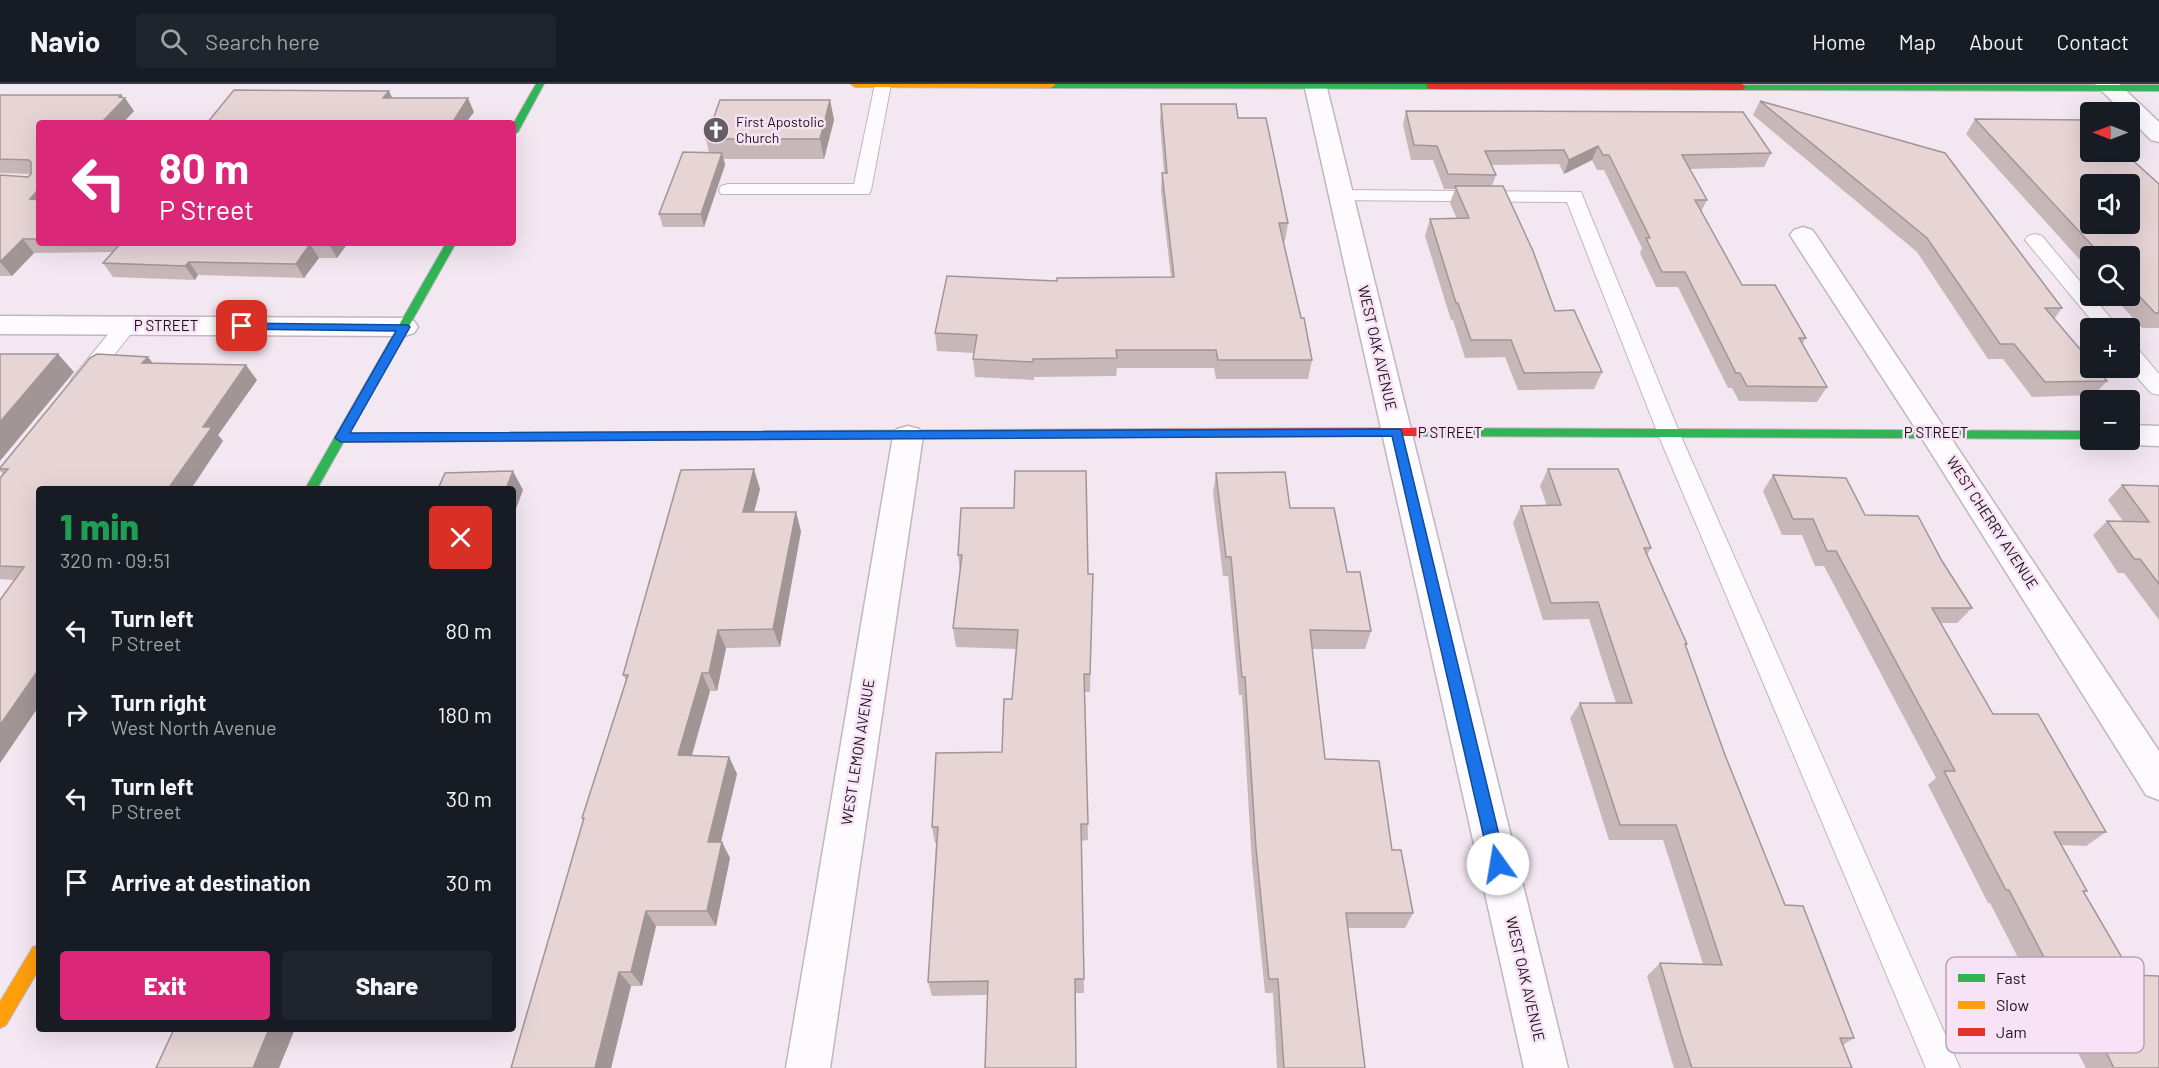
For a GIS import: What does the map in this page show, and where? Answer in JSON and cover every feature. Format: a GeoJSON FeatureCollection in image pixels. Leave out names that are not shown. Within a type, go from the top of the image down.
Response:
{"type":"FeatureCollection","features":[{"type":"Feature","properties":{"kind":"street"},"geometry":{"type":"LineString","coordinates":[[516,127],[540,84]]}},
{"type":"Feature","properties":{"kind":"street"},"geometry":{"type":"LineString","coordinates":[[855,84],[2109,86],[2159,88]]}},
{"type":"Feature","properties":{"kind":"street","name":"WEST OAK AVENUE"},"geometry":{"type":"LineString","coordinates":[[1316,85],[1546,1068]]}},
{"type":"Feature","properties":{"kind":"street"},"geometry":{"type":"LineString","coordinates":[[2109,86],[2159,135]]}},
{"type":"Feature","properties":{"kind":"street","name":"WEST CHERRY AVENUE"},"geometry":{"type":"LineString","coordinates":[[1803,235],[1934,433],[2159,783]]}},
{"type":"Feature","properties":{"kind":"street"},"geometry":{"type":"LineString","coordinates":[[313,486],[449,246]]}},
{"type":"Feature","properties":{"kind":"street","name":"P STREET"},"geometry":{"type":"LineString","coordinates":[[0,325],[404,327]]}},
{"type":"Feature","properties":{"kind":"street","name":"P STREET"},"geometry":{"type":"LineString","coordinates":[[341,438],[1397,432],[2080,435]]}},
{"type":"Feature","properties":{"kind":"street"},"geometry":{"type":"LineString","coordinates":[[2140,435],[2159,436]]}},
{"type":"Feature","properties":{"kind":"street","name":"WEST LEMON AVENUE"},"geometry":{"type":"LineString","coordinates":[[808,1068],[908,436]]}},
{"type":"Feature","properties":{"kind":"street"},"geometry":{"type":"LineString","coordinates":[[0,1019],[36,957]]}},
{"type":"Feature","properties":{"kind":"lane"},"geometry":{"type":"LineString","coordinates":[[728,190],[862,190],[883,84]]}},
{"type":"Feature","properties":{"kind":"lane"},"geometry":{"type":"LineString","coordinates":[[1341,196],[1574,196],[1669,434],[1943,1068]]}},
{"type":"Feature","properties":{"kind":"lane"},"geometry":{"type":"LineString","coordinates":[[2035,240],[2101,318]]}},
{"type":"Feature","properties":{"kind":"lane"},"geometry":{"type":"LineString","coordinates":[[67,399],[126,326]]}},
{"type":"Feature","properties":{"kind":"lane"},"geometry":{"type":"LineString","coordinates":[[2140,366],[2159,388]]}},
{"type":"Feature","properties":{"kind":"building"},"geometry":{"type":"Polygon","coordinates":[[[234,90],[389,91],[383,98],[468,98],[454,120],[209,120],[234,90]]]}},
{"type":"Feature","properties":{"kind":"building"},"geometry":{"type":"Polygon","coordinates":[[[0,95],[121,95],[119,97],[125,98],[104,120],[36,120],[36,192],[30,199],[36,200],[36,239],[23,239],[0,262],[0,175],[28,177],[31,174],[31,162],[0,159],[0,95]]]}},
{"type":"Feature","properties":{"kind":"building"},"geometry":{"type":"Polygon","coordinates":[[[720,100],[830,100],[820,139],[706,139],[720,100]]]}},
{"type":"Feature","properties":{"kind":"building"},"geometry":{"type":"Polygon","coordinates":[[[1760,101],[1945,153],[2062,308],[2045,308],[2080,349],[2080,378],[2104,378],[2107,381],[2045,382],[2014,344],[2000,344],[1927,238],[1760,101]]]}},
{"type":"Feature","properties":{"kind":"building"},"geometry":{"type":"Polygon","coordinates":[[[1161,104],[1236,104],[1238,118],[1266,118],[1288,223],[1279,223],[1301,318],[1304,318],[1312,360],[1218,360],[1216,350],[1116,350],[1117,358],[1033,359],[1033,362],[973,359],[977,335],[935,333],[947,276],[1057,281],[1057,278],[1174,277],[1162,173],[1167,173],[1161,104]]]}},
{"type":"Feature","properties":{"kind":"building"},"geometry":{"type":"Polygon","coordinates":[[[1406,111],[1743,112],[1771,153],[1682,155],[1707,200],[1695,200],[1742,285],[1775,285],[1806,338],[1799,338],[1827,387],[1747,386],[1740,373],[1736,373],[1685,272],[1662,272],[1646,238],[1650,238],[1609,155],[1603,155],[1598,146],[1569,160],[1564,150],[1485,151],[1496,175],[1448,174],[1437,146],[1414,145],[1406,111]]]}},
{"type":"Feature","properties":{"kind":"building"},"geometry":{"type":"Polygon","coordinates":[[[1975,119],[2080,120],[2080,162],[2135,162],[2159,184],[2159,313],[2155,313],[2140,297],[2140,246],[2093,246],[2082,234],[2140,234],[2140,174],[2080,174],[2080,232],[1975,119]]]}},
{"type":"Feature","properties":{"kind":"building"},"geometry":{"type":"Polygon","coordinates":[[[683,152],[722,153],[701,214],[659,214],[683,152]]]}},
{"type":"Feature","properties":{"kind":"building"},"geometry":{"type":"Polygon","coordinates":[[[1455,186],[1503,186],[1533,251],[1555,311],[1574,310],[1602,372],[1524,373],[1511,340],[1471,340],[1458,303],[1456,303],[1430,219],[1469,218],[1455,186]]]}},
{"type":"Feature","properties":{"kind":"building"},"geometry":{"type":"Polygon","coordinates":[[[118,246],[309,246],[296,264],[189,262],[185,266],[103,263],[118,246]]]}},
{"type":"Feature","properties":{"kind":"building"},"geometry":{"type":"Polygon","coordinates":[[[0,354],[58,354],[0,422],[0,354]]]}},
{"type":"Feature","properties":{"kind":"building"},"geometry":{"type":"Polygon","coordinates":[[[97,354],[148,357],[142,363],[246,365],[203,427],[212,427],[170,486],[36,486],[36,673],[0,725],[0,600],[24,567],[0,566],[0,478],[8,469],[0,468],[90,358],[97,354]]]}},
{"type":"Feature","properties":{"kind":"building"},"geometry":{"type":"Polygon","coordinates":[[[754,469],[743,512],[796,512],[773,629],[718,630],[709,673],[702,673],[678,755],[729,757],[708,842],[722,842],[707,911],[646,911],[631,972],[619,972],[595,1068],[511,1068],[584,818],[582,818],[628,675],[623,675],[681,470],[754,469]]]}},
{"type":"Feature","properties":{"kind":"building"},"geometry":{"type":"Polygon","coordinates":[[[1548,469],[1618,469],[1651,548],[1644,548],[1687,644],[1685,644],[1725,755],[1785,905],[1803,906],[1854,1038],[1840,1038],[1852,1068],[1692,1068],[1660,963],[1722,965],[1676,825],[1620,825],[1580,703],[1632,703],[1598,602],[1551,603],[1521,506],[1561,505],[1548,469]]]}},
{"type":"Feature","properties":{"kind":"building"},"geometry":{"type":"Polygon","coordinates":[[[513,471],[507,486],[439,486],[445,473],[513,471]]]}},
{"type":"Feature","properties":{"kind":"building"},"geometry":{"type":"Polygon","coordinates":[[[1015,471],[1086,471],[1088,574],[1093,574],[1090,674],[1084,674],[1088,824],[1081,824],[1084,979],[1075,979],[1076,1068],[985,1068],[988,981],[928,982],[938,827],[932,827],[936,753],[1002,752],[1004,699],[1012,699],[1018,630],[953,628],[962,555],[958,555],[961,508],[1014,508],[1015,471]]]}},
{"type":"Feature","properties":{"kind":"building"},"geometry":{"type":"Polygon","coordinates":[[[1285,472],[1290,508],[1334,508],[1347,572],[1360,572],[1371,631],[1310,630],[1325,759],[1379,761],[1392,850],[1401,850],[1413,913],[1346,913],[1365,1068],[1284,1068],[1278,979],[1269,979],[1256,848],[1245,677],[1242,677],[1231,557],[1226,557],[1216,473],[1285,472]]]}},
{"type":"Feature","properties":{"kind":"building"},"geometry":{"type":"Polygon","coordinates":[[[1773,475],[1846,478],[1865,515],[1918,516],[1942,561],[1972,608],[1932,608],[1993,714],[2038,714],[2106,832],[2054,832],[2087,891],[2083,891],[2122,957],[2044,957],[1944,771],[1955,771],[1836,551],[1827,551],[1813,519],[1793,519],[1773,475]]]}},
{"type":"Feature","properties":{"kind":"building"},"geometry":{"type":"Polygon","coordinates":[[[2122,485],[2159,486],[2159,584],[2140,559],[2134,559],[2107,521],[2149,522],[2122,485]]]}},
{"type":"Feature","properties":{"kind":"building"},"geometry":{"type":"Polygon","coordinates":[[[2144,975],[2159,976],[2159,1068],[2114,1068],[2106,1053],[2144,1053],[2144,975]]]}},
{"type":"Feature","properties":{"kind":"building"},"geometry":{"type":"Polygon","coordinates":[[[173,1032],[268,1032],[253,1068],[156,1068],[173,1032]]]}},
{"type":"Feature","properties":{"kind":"traffic: fast"},"geometry":{"type":"LineString","coordinates":[[516,127],[540,84]]}},
{"type":"Feature","properties":{"kind":"traffic: fast"},"geometry":{"type":"LineString","coordinates":[[1051,85],[1430,86]]}},
{"type":"Feature","properties":{"kind":"traffic: fast"},"geometry":{"type":"LineString","coordinates":[[1742,87],[2159,88]]}},
{"type":"Feature","properties":{"kind":"traffic: fast"},"geometry":{"type":"LineString","coordinates":[[313,486],[449,246]]}},
{"type":"Feature","properties":{"kind":"traffic: fast"},"geometry":{"type":"LineString","coordinates":[[1416,432],[2080,435]]}},
{"type":"Feature","properties":{"kind":"traffic: fast"},"geometry":{"type":"LineString","coordinates":[[653,436],[1140,433]]}},
{"type":"Feature","properties":{"kind":"traffic: slow"},"geometry":{"type":"LineString","coordinates":[[855,84],[1051,85]]}},
{"type":"Feature","properties":{"kind":"traffic: slow"},"geometry":{"type":"LineString","coordinates":[[341,438],[653,436]]}},
{"type":"Feature","properties":{"kind":"traffic: slow"},"geometry":{"type":"LineString","coordinates":[[0,1019],[36,958]]}},
{"type":"Feature","properties":{"kind":"traffic: jam"},"geometry":{"type":"LineString","coordinates":[[1430,86],[1742,87]]}},
{"type":"Feature","properties":{"kind":"traffic: jam"},"geometry":{"type":"LineString","coordinates":[[1140,433],[1416,432]]}},
{"type":"Feature","properties":{"kind":"place","name":"First Apostolic Church"},"geometry":{"type":"Point","coordinates":[716,130]}},
{"type":"Feature","properties":{"kind":"route"},"geometry":{"type":"LineString","coordinates":[[242,326],[404,327],[341,438],[1397,432],[1498,864]]}}]}
